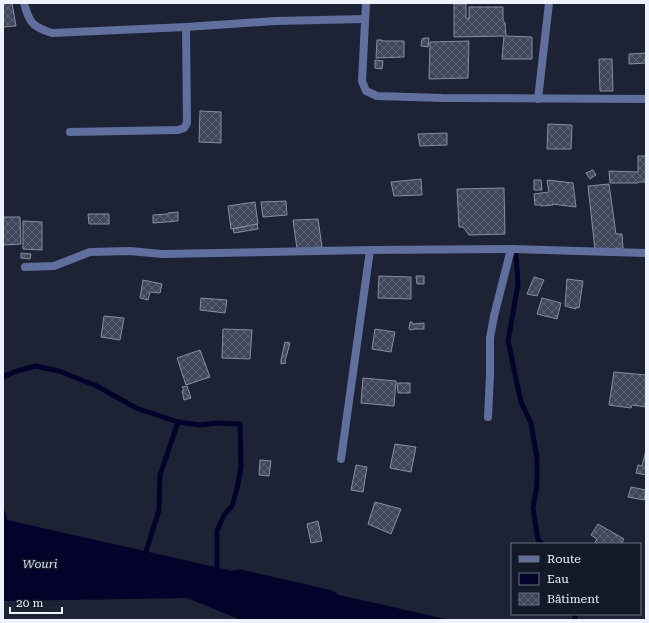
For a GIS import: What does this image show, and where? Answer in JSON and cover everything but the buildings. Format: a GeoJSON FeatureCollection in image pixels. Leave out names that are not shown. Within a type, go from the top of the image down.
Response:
{"type":"FeatureCollection","features":[{"type":"Feature","properties":{"kind":"street"},"geometry":{"type":"LineString","coordinates":[[24,3],[27,17],[38,28],[52,33],[186,27],[275,20],[365,19]]}},
{"type":"Feature","properties":{"kind":"street"},"geometry":{"type":"LineString","coordinates":[[366,3],[362,81],[366,91],[377,96],[442,98],[646,99]]}},
{"type":"Feature","properties":{"kind":"street"},"geometry":{"type":"LineString","coordinates":[[538,99],[549,3]]}},
{"type":"Feature","properties":{"kind":"street"},"geometry":{"type":"LineString","coordinates":[[70,132],[178,130],[184,128],[187,123],[186,27]]}},
{"type":"Feature","properties":{"kind":"street"},"geometry":{"type":"LineString","coordinates":[[488,417],[490,338],[511,249]]}},
{"type":"Feature","properties":{"kind":"street"},"geometry":{"type":"LineString","coordinates":[[25,267],[54,266],[90,252],[130,251],[162,254],[511,249],[646,253]]}},
{"type":"Feature","properties":{"kind":"street"},"geometry":{"type":"LineString","coordinates":[[341,459],[370,250]]}},
{"type":"Feature","properties":{"kind":"water","name":"Wouri"},"geometry":{"type":"Polygon","coordinates":[[[3,519],[450,620],[241,620],[187,598],[3,601],[3,519]]]}},
{"type":"Feature","properties":{"kind":"waterway"},"geometry":{"type":"LineString","coordinates":[[516,254],[518,284],[508,341],[521,402],[531,423],[537,458],[537,485],[533,508],[538,539],[541,543]]}},
{"type":"Feature","properties":{"kind":"waterway"},"geometry":{"type":"LineString","coordinates":[[3,377],[35,366],[59,371],[97,386],[136,408],[178,422],[201,425],[218,423],[240,424],[241,467],[232,506],[224,515],[217,531],[217,573]]}},
{"type":"Feature","properties":{"kind":"waterway"},"geometry":{"type":"LineString","coordinates":[[144,558],[159,510],[160,475],[178,422]]}},
{"type":"Feature","properties":{"kind":"waterway"},"geometry":{"type":"LineString","coordinates":[[3,513],[6,525]]}},
{"type":"Feature","properties":{"kind":"waterway"},"geometry":{"type":"LineString","coordinates":[[232,573],[240,572],[328,592],[335,595]]}},
{"type":"Feature","properties":{"kind":"waterway"},"geometry":{"type":"LineString","coordinates":[[575,615],[575,620]]}}]}
